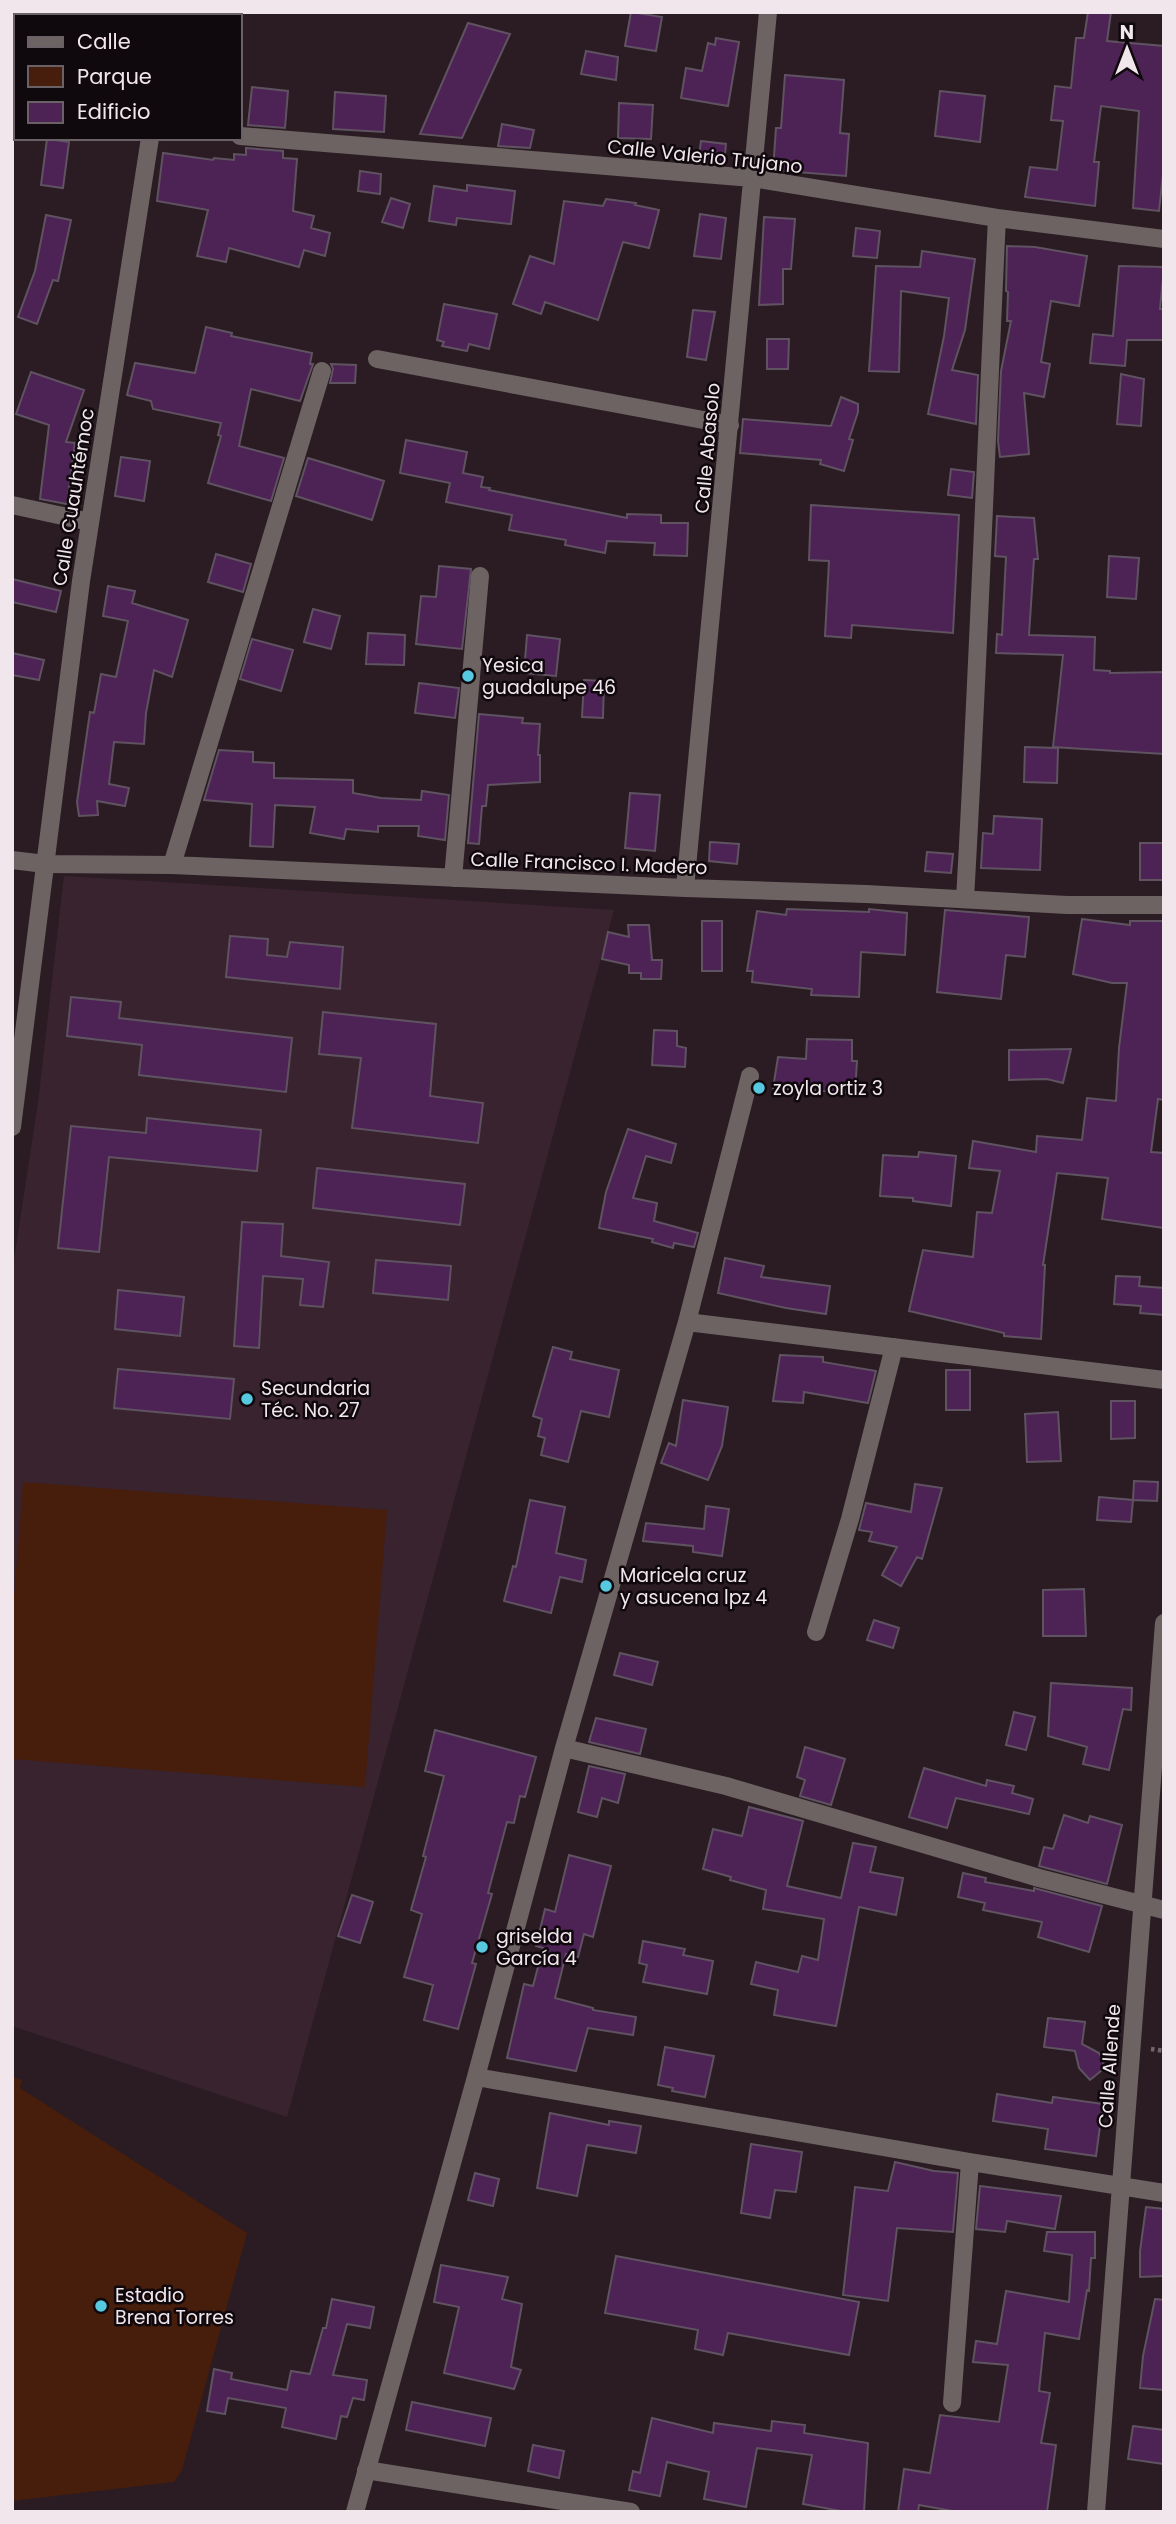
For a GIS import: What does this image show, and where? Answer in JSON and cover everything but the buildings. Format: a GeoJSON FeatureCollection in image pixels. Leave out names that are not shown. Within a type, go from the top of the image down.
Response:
{"type":"FeatureCollection","features":[{"type":"Feature","properties":{"kind":"street","name":"Calle Abasolo"},"geometry":{"type":"LineString","coordinates":[[685,888],[768,12]]}},
{"type":"Feature","properties":{"kind":"street","name":"Calle Valerio Trujano"},"geometry":{"type":"LineString","coordinates":[[242,136],[752,178],[998,218],[1164,239]]}},
{"type":"Feature","properties":{"kind":"street","name":"Calle Cuauhtémoc"},"geometry":{"type":"LineString","coordinates":[[12,1127],[90,522],[150,140]]}},
{"type":"Feature","properties":{"kind":"street"},"geometry":{"type":"LineString","coordinates":[[965,899],[978,679],[998,218]]}},
{"type":"Feature","properties":{"kind":"street"},"geometry":{"type":"LineString","coordinates":[[377,359],[730,425]]}},
{"type":"Feature","properties":{"kind":"street"},"geometry":{"type":"LineString","coordinates":[[172,865],[322,371]]}},
{"type":"Feature","properties":{"kind":"street"},"geometry":{"type":"LineString","coordinates":[[12,505],[90,522]]}},
{"type":"Feature","properties":{"kind":"street"},"geometry":{"type":"LineString","coordinates":[[453,878],[480,576]]}},
{"type":"Feature","properties":{"kind":"street","name":"Calle Francisco I. Madero"},"geometry":{"type":"LineString","coordinates":[[12,860],[45,864],[172,865],[1067,905],[1164,905]]}},
{"type":"Feature","properties":{"kind":"street"},"geometry":{"type":"LineString","coordinates":[[355,2512],[564,1748],[687,1322],[750,1076]]}},
{"type":"Feature","properties":{"kind":"street"},"geometry":{"type":"LineString","coordinates":[[687,1322],[1164,1380]]}},
{"type":"Feature","properties":{"kind":"street"},"geometry":{"type":"LineString","coordinates":[[816,1632],[850,1519],[894,1347]]}},
{"type":"Feature","properties":{"kind":"street","name":"Calle Allende"},"geometry":{"type":"LineString","coordinates":[[1096,2512],[1164,1623]]}},
{"type":"Feature","properties":{"kind":"street"},"geometry":{"type":"LineString","coordinates":[[564,1748],[726,1786],[1026,1874],[1164,1910]]}},
{"type":"Feature","properties":{"kind":"street"},"geometry":{"type":"LineString","coordinates":[[476,2077],[1164,2193]]}},
{"type":"Feature","properties":{"kind":"street"},"geometry":{"type":"LineString","coordinates":[[952,2403],[970,2162]]}},
{"type":"Feature","properties":{"kind":"street"},"geometry":{"type":"LineString","coordinates":[[366,2470],[631,2512]]}},
{"type":"Feature","properties":{"kind":"shaded area","name":"Secundaria Téc. No. 27"},"geometry":{"type":"Polygon","coordinates":[[[64,876],[614,910],[287,2117],[12,2026],[12,1273],[38,1103],[64,876]]]}},
{"type":"Feature","properties":{"kind":"green space"},"geometry":{"type":"Polygon","coordinates":[[[23,1482],[387,1510],[365,1787],[12,1759],[12,1625],[23,1482]]]}},
{"type":"Feature","properties":{"kind":"green space","name":"Estadio Brena Torres"},"geometry":{"type":"Polygon","coordinates":[[[12,2077],[22,2080],[20,2088],[247,2233],[182,2470],[174,2482],[12,2501],[12,2077]]]}},
{"type":"Feature","properties":{"kind":"place","name":"Yesica guadalupe 46"},"geometry":{"type":"Point","coordinates":[468,676]}},
{"type":"Feature","properties":{"kind":"place","name":"zoyla ortiz 3"},"geometry":{"type":"Point","coordinates":[759,1088]}},
{"type":"Feature","properties":{"kind":"place","name":"Secundaria Téc. No. 27"},"geometry":{"type":"Point","coordinates":[247,1399]}},
{"type":"Feature","properties":{"kind":"place","name":"Maricela cruz y asucena lpz 4"},"geometry":{"type":"Point","coordinates":[606,1586]}},
{"type":"Feature","properties":{"kind":"place","name":"griselda García 4"},"geometry":{"type":"Point","coordinates":[482,1947]}},
{"type":"Feature","properties":{"kind":"place","name":"Estadio Brena Torres"},"geometry":{"type":"Point","coordinates":[101,2306]}}]}
